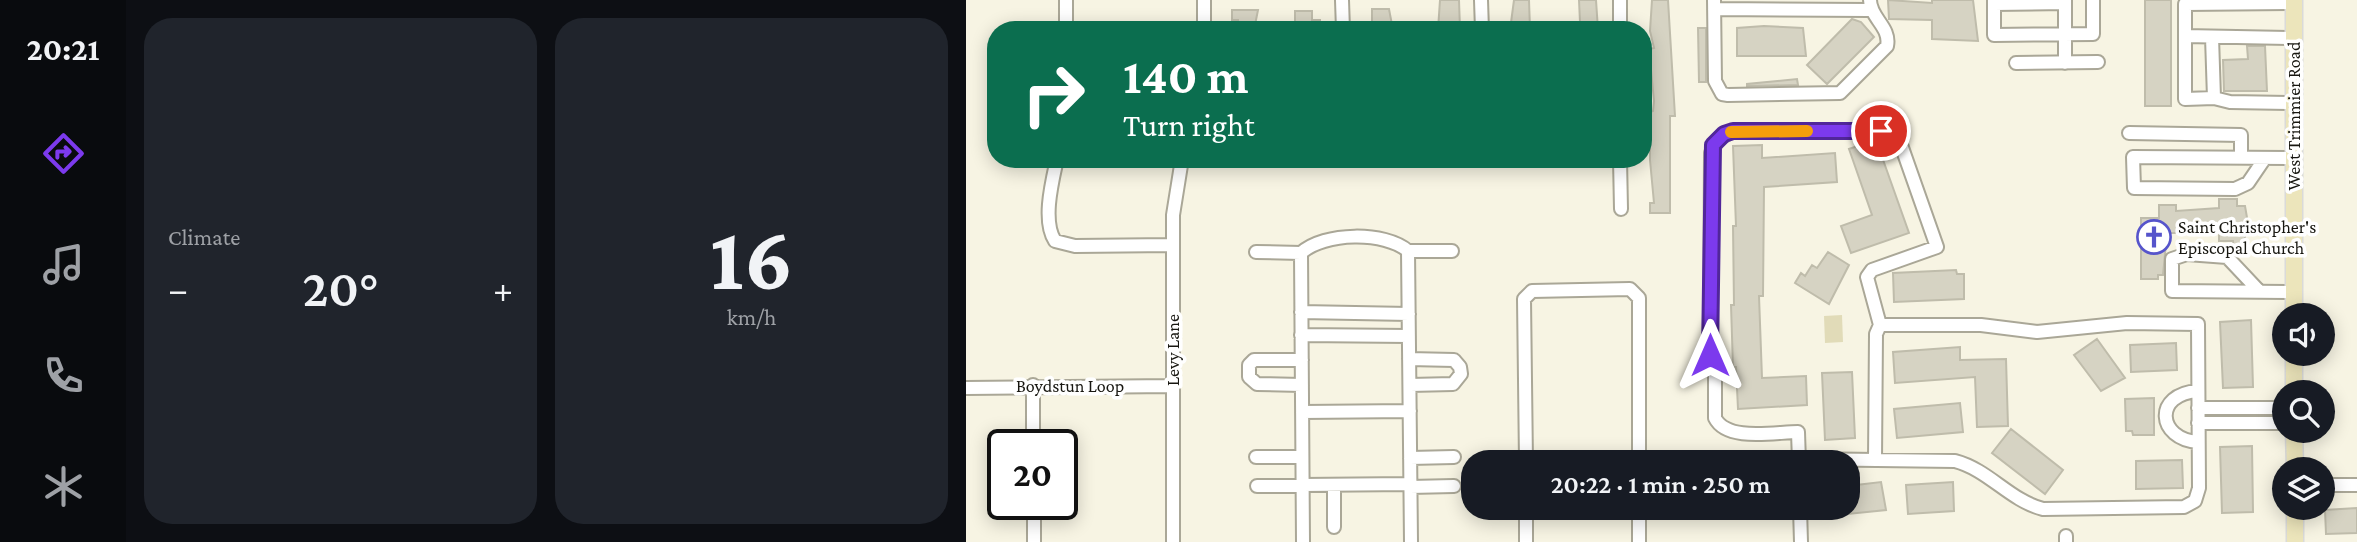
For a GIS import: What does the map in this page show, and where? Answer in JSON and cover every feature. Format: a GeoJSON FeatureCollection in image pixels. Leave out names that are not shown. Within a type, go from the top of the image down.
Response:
{"type":"FeatureCollection","features":[{"type":"Feature","properties":{"kind":"main road","name":"West Trimmier Road"},"geometry":{"type":"LineString","coordinates":[[2294,2],[2294,303]]}},
{"type":"Feature","properties":{"kind":"main road"},"geometry":{"type":"LineString","coordinates":[[2295,520],[2295,542]]}},
{"type":"Feature","properties":{"kind":"street"},"geometry":{"type":"LineString","coordinates":[[1066,0],[1066,21]]}},
{"type":"Feature","properties":{"kind":"street"},"geometry":{"type":"LineString","coordinates":[[1204,0],[1204,21]]}},
{"type":"Feature","properties":{"kind":"street"},"geometry":{"type":"LineString","coordinates":[[1342,0],[1343,21]]}},
{"type":"Feature","properties":{"kind":"street"},"geometry":{"type":"LineString","coordinates":[[1481,0],[1482,21]]}},
{"type":"Feature","properties":{"kind":"street"},"geometry":{"type":"LineString","coordinates":[[1620,0],[1620,21]]}},
{"type":"Feature","properties":{"kind":"street"},"geometry":{"type":"LineString","coordinates":[[2065,63],[2065,34],[2065,2],[1994,2],[1994,34],[2065,34],[2093,34],[2093,0]]}},
{"type":"Feature","properties":{"kind":"street"},"geometry":{"type":"LineString","coordinates":[[2294,2],[2185,4],[2185,99],[2294,103]]}},
{"type":"Feature","properties":{"kind":"street"},"geometry":{"type":"LineString","coordinates":[[1714,4],[1870,5],[1888,34],[1887,46],[1840,93],[1722,94],[1715,80],[1714,4]]}},
{"type":"Feature","properties":{"kind":"street"},"geometry":{"type":"LineString","coordinates":[[2185,36],[2294,38]]}},
{"type":"Feature","properties":{"kind":"street"},"geometry":{"type":"LineString","coordinates":[[2212,37],[2214,98]]}},
{"type":"Feature","properties":{"kind":"street"},"geometry":{"type":"LineString","coordinates":[[2015,64],[2098,62]]}},
{"type":"Feature","properties":{"kind":"street"},"geometry":{"type":"LineString","coordinates":[[1799,450],[1798,432],[1732,432],[1718,425],[1715,418],[1715,368],[1710,355],[1711,152],[1718,139],[1733,131],[1881,131],[1895,134],[1937,247],[1872,270],[1867,277],[1880,326],[1876,334],[1875,460]]}},
{"type":"Feature","properties":{"kind":"street"},"geometry":{"type":"LineString","coordinates":[[2129,133],[2241,135],[2241,158]]}},
{"type":"Feature","properties":{"kind":"street"},"geometry":{"type":"LineString","coordinates":[[2265,158],[2248,183],[2235,189],[2134,188],[2133,157],[2294,158]]}},
{"type":"Feature","properties":{"kind":"street"},"geometry":{"type":"LineString","coordinates":[[1056,168],[1050,220],[1051,234],[1055,242],[1075,246],[1172,245]]}},
{"type":"Feature","properties":{"kind":"street","name":"Levy Lane"},"geometry":{"type":"LineString","coordinates":[[1173,542],[1172,245],[1173,215],[1181,168]]}},
{"type":"Feature","properties":{"kind":"street"},"geometry":{"type":"LineString","coordinates":[[1620,168],[1621,209]]}},
{"type":"Feature","properties":{"kind":"street"},"geometry":{"type":"LineString","coordinates":[[1256,252],[1301,253],[1327,239],[1391,239],[1408,251],[1452,251]]}},
{"type":"Feature","properties":{"kind":"street"},"geometry":{"type":"LineString","coordinates":[[1408,251],[1410,542]]}},
{"type":"Feature","properties":{"kind":"street"},"geometry":{"type":"LineString","coordinates":[[1301,253],[1303,542]]}},
{"type":"Feature","properties":{"kind":"street"},"geometry":{"type":"LineString","coordinates":[[2260,292],[2227,257],[2187,254],[2172,259],[2172,291],[2260,292],[2294,292]]}},
{"type":"Feature","properties":{"kind":"street"},"geometry":{"type":"LineString","coordinates":[[1526,450],[1524,299],[1532,291],[1630,289],[1639,298],[1639,450]]}},
{"type":"Feature","properties":{"kind":"street"},"geometry":{"type":"LineString","coordinates":[[1301,313],[1409,314]]}},
{"type":"Feature","properties":{"kind":"street"},"geometry":{"type":"LineString","coordinates":[[1860,460],[1945,460],[1966,464],[1987,475],[2021,502],[2043,509],[2184,507],[2191,504],[2197,496],[2198,324],[2127,323],[2037,332],[1981,325],[1880,326]]}},
{"type":"Feature","properties":{"kind":"street"},"geometry":{"type":"LineString","coordinates":[[1301,335],[1409,336]]}},
{"type":"Feature","properties":{"kind":"street"},"geometry":{"type":"LineString","coordinates":[[1409,359],[1454,360],[1460,367],[1461,374],[1453,384],[1409,385]]}},
{"type":"Feature","properties":{"kind":"street"},"geometry":{"type":"LineString","coordinates":[[1301,360],[1254,360],[1249,365],[1250,377],[1257,384],[1302,385]]}},
{"type":"Feature","properties":{"kind":"street"},"geometry":{"type":"LineString","coordinates":[[1033,385],[1033,429]]}},
{"type":"Feature","properties":{"kind":"street","name":"Boydstun Loop"},"geometry":{"type":"LineString","coordinates":[[966,388],[1033,385],[1173,386]]}},
{"type":"Feature","properties":{"kind":"street"},"geometry":{"type":"LineString","coordinates":[[2198,391],[2177,394],[2166,409],[2165,416],[2171,431],[2178,437],[2199,442]]}},
{"type":"Feature","properties":{"kind":"street"},"geometry":{"type":"LineString","coordinates":[[2198,408],[2272,408]]}},
{"type":"Feature","properties":{"kind":"street"},"geometry":{"type":"LineString","coordinates":[[1302,412],[1410,411]]}},
{"type":"Feature","properties":{"kind":"street"},"geometry":{"type":"LineString","coordinates":[[2199,423],[2272,423]]}},
{"type":"Feature","properties":{"kind":"street"},"geometry":{"type":"LineString","coordinates":[[1256,457],[1302,457]]}},
{"type":"Feature","properties":{"kind":"street"},"geometry":{"type":"LineString","coordinates":[[1410,458],[1454,457]]}},
{"type":"Feature","properties":{"kind":"street"},"geometry":{"type":"LineString","coordinates":[[1257,485],[1454,486]]}},
{"type":"Feature","properties":{"kind":"street"},"geometry":{"type":"LineString","coordinates":[[1334,485],[1334,527]]}},
{"type":"Feature","properties":{"kind":"street"},"geometry":{"type":"LineString","coordinates":[[2335,485],[2357,485]]}},
{"type":"Feature","properties":{"kind":"street"},"geometry":{"type":"LineString","coordinates":[[1034,520],[1034,542]]}},
{"type":"Feature","properties":{"kind":"street"},"geometry":{"type":"LineString","coordinates":[[1526,520],[1526,542]]}},
{"type":"Feature","properties":{"kind":"street"},"geometry":{"type":"LineString","coordinates":[[1639,520],[1639,542]]}},
{"type":"Feature","properties":{"kind":"street"},"geometry":{"type":"LineString","coordinates":[[1800,520],[1801,542]]}},
{"type":"Feature","properties":{"kind":"shaded area"},"geometry":{"type":"Polygon","coordinates":[[[1842,315],[1843,342],[1825,343],[1824,316],[1842,315]]]}},
{"type":"Feature","properties":{"kind":"building"},"geometry":{"type":"Polygon","coordinates":[[[1440,0],[1459,0],[1460,21],[1439,21],[1440,0]]]}},
{"type":"Feature","properties":{"kind":"building"},"geometry":{"type":"Polygon","coordinates":[[[1514,0],[1529,0],[1530,21],[1511,21],[1514,0]]]}},
{"type":"Feature","properties":{"kind":"building"},"geometry":{"type":"Polygon","coordinates":[[[1579,0],[1596,0],[1597,21],[1580,21],[1579,0]]]}},
{"type":"Feature","properties":{"kind":"building"},"geometry":{"type":"Polygon","coordinates":[[[1652,0],[1668,0],[1675,116],[1670,116],[1670,213],[1650,213],[1650,203],[1654,203],[1651,168],[1654,48],[1651,21],[1652,0]]]}},
{"type":"Feature","properties":{"kind":"building"},"geometry":{"type":"Polygon","coordinates":[[[1888,0],[1932,3],[1932,0],[1973,0],[1978,41],[1932,39],[1932,20],[1889,19],[1888,0]]]}},
{"type":"Feature","properties":{"kind":"building"},"geometry":{"type":"Polygon","coordinates":[[[2145,0],[2171,0],[2171,106],[2145,106],[2145,0]]]}},
{"type":"Feature","properties":{"kind":"building"},"geometry":{"type":"Polygon","coordinates":[[[1372,9],[1389,9],[1391,21],[1372,21],[1372,9]]]}},
{"type":"Feature","properties":{"kind":"building"},"geometry":{"type":"Polygon","coordinates":[[[1232,10],[1258,10],[1256,21],[1232,20],[1232,10]]]}},
{"type":"Feature","properties":{"kind":"building"},"geometry":{"type":"Polygon","coordinates":[[[1295,11],[1312,11],[1312,20],[1320,20],[1320,21],[1295,21],[1295,11]]]}},
{"type":"Feature","properties":{"kind":"building"},"geometry":{"type":"Polygon","coordinates":[[[1852,19],[1861,22],[1874,37],[1827,84],[1807,65],[1852,19]]]}},
{"type":"Feature","properties":{"kind":"building"},"geometry":{"type":"Polygon","coordinates":[[[1698,28],[1706,28],[1706,82],[1699,82],[1698,28]]]}},
{"type":"Feature","properties":{"kind":"building"},"geometry":{"type":"Polygon","coordinates":[[[1737,28],[1803,28],[1806,56],[1737,56],[1737,28]]]}},
{"type":"Feature","properties":{"kind":"building"},"geometry":{"type":"Polygon","coordinates":[[[2247,46],[2265,46],[2267,91],[2224,91],[2223,60],[2248,59],[2247,46]]]}},
{"type":"Feature","properties":{"kind":"building"},"geometry":{"type":"Polygon","coordinates":[[[1797,79],[1798,85],[1747,86],[1747,84],[1797,79]]]}},
{"type":"Feature","properties":{"kind":"building"},"geometry":{"type":"Polygon","coordinates":[[[1876,140],[1909,233],[1851,253],[1841,226],[1872,215],[1849,149],[1876,140]]]}},
{"type":"Feature","properties":{"kind":"building"},"geometry":{"type":"Polygon","coordinates":[[[1762,145],[1762,158],[1835,153],[1837,182],[1764,187],[1763,296],[1759,296],[1762,378],[1806,376],[1807,405],[1738,409],[1736,367],[1733,367],[1731,305],[1734,305],[1733,226],[1736,226],[1733,146],[1762,145]]]}},
{"type":"Feature","properties":{"kind":"building","name":"Saint Christopher's Episcopal Church"},"geometry":{"type":"Polygon","coordinates":[[[2219,199],[2237,199],[2237,206],[2245,206],[2249,229],[2245,229],[2245,241],[2241,246],[2233,247],[2233,241],[2219,241],[2219,233],[2167,233],[2163,275],[2158,275],[2158,279],[2141,279],[2141,218],[2159,218],[2159,205],[2176,205],[2176,211],[2219,208],[2219,199]]]}},
{"type":"Feature","properties":{"kind":"building"},"geometry":{"type":"Polygon","coordinates":[[[1828,252],[1849,265],[1829,304],[1795,283],[1801,273],[1805,276],[1812,265],[1817,268],[1828,252]]]}},
{"type":"Feature","properties":{"kind":"building"},"geometry":{"type":"Polygon","coordinates":[[[1956,270],[1957,274],[1964,274],[1964,299],[1894,302],[1893,273],[1956,270]]]}},
{"type":"Feature","properties":{"kind":"building"},"geometry":{"type":"Polygon","coordinates":[[[2251,320],[2253,387],[2223,388],[2220,322],[2251,320]]]}},
{"type":"Feature","properties":{"kind":"building"},"geometry":{"type":"Polygon","coordinates":[[[2097,339],[2125,378],[2101,391],[2074,355],[2097,339]]]}},
{"type":"Feature","properties":{"kind":"building"},"geometry":{"type":"Polygon","coordinates":[[[2176,343],[2177,370],[2131,372],[2130,345],[2176,343]]]}},
{"type":"Feature","properties":{"kind":"building"},"geometry":{"type":"Polygon","coordinates":[[[1960,347],[1960,360],[2006,359],[2008,426],[1977,427],[1975,377],[1895,383],[1893,352],[1960,347]]]}},
{"type":"Feature","properties":{"kind":"building"},"geometry":{"type":"Polygon","coordinates":[[[1852,372],[1855,438],[1825,440],[1822,373],[1852,372]]]}},
{"type":"Feature","properties":{"kind":"building"},"geometry":{"type":"Polygon","coordinates":[[[2154,398],[2154,435],[2133,435],[2132,431],[2126,431],[2125,399],[2154,398]]]}},
{"type":"Feature","properties":{"kind":"building"},"geometry":{"type":"Polygon","coordinates":[[[1960,403],[1963,432],[1897,438],[1894,409],[1960,403]]]}},
{"type":"Feature","properties":{"kind":"building"},"geometry":{"type":"Polygon","coordinates":[[[2011,429],[2063,470],[2045,494],[1992,453],[2011,429]]]}},
{"type":"Feature","properties":{"kind":"building"},"geometry":{"type":"Polygon","coordinates":[[[2252,446],[2253,512],[2222,513],[2220,447],[2252,446]]]}},
{"type":"Feature","properties":{"kind":"building"},"geometry":{"type":"Polygon","coordinates":[[[2182,460],[2183,488],[2136,489],[2136,461],[2182,460]]]}},
{"type":"Feature","properties":{"kind":"building"},"geometry":{"type":"Polygon","coordinates":[[[1881,482],[1886,510],[1860,513],[1860,485],[1881,482]]]}},
{"type":"Feature","properties":{"kind":"building"},"geometry":{"type":"Polygon","coordinates":[[[1953,482],[1954,511],[1908,514],[1906,485],[1953,482]]]}},
{"type":"Feature","properties":{"kind":"building"},"geometry":{"type":"Polygon","coordinates":[[[2357,508],[2357,533],[2326,534],[2325,520],[2335,520],[2335,509],[2357,508]]]}},
{"type":"Feature","properties":{"kind":"slow traffic"},"geometry":{"type":"LineString","coordinates":[[1731,132],[1807,131]]}},
{"type":"Feature","properties":{"kind":"place","name":"Saint Christopher's Episcopal Church"},"geometry":{"type":"Point","coordinates":[2154,237]}},
{"type":"Feature","properties":{"kind":"route"},"geometry":{"type":"LineString","coordinates":[[1710,355],[1713,145],[1724,134],[1733,131],[1881,131]]}}]}
